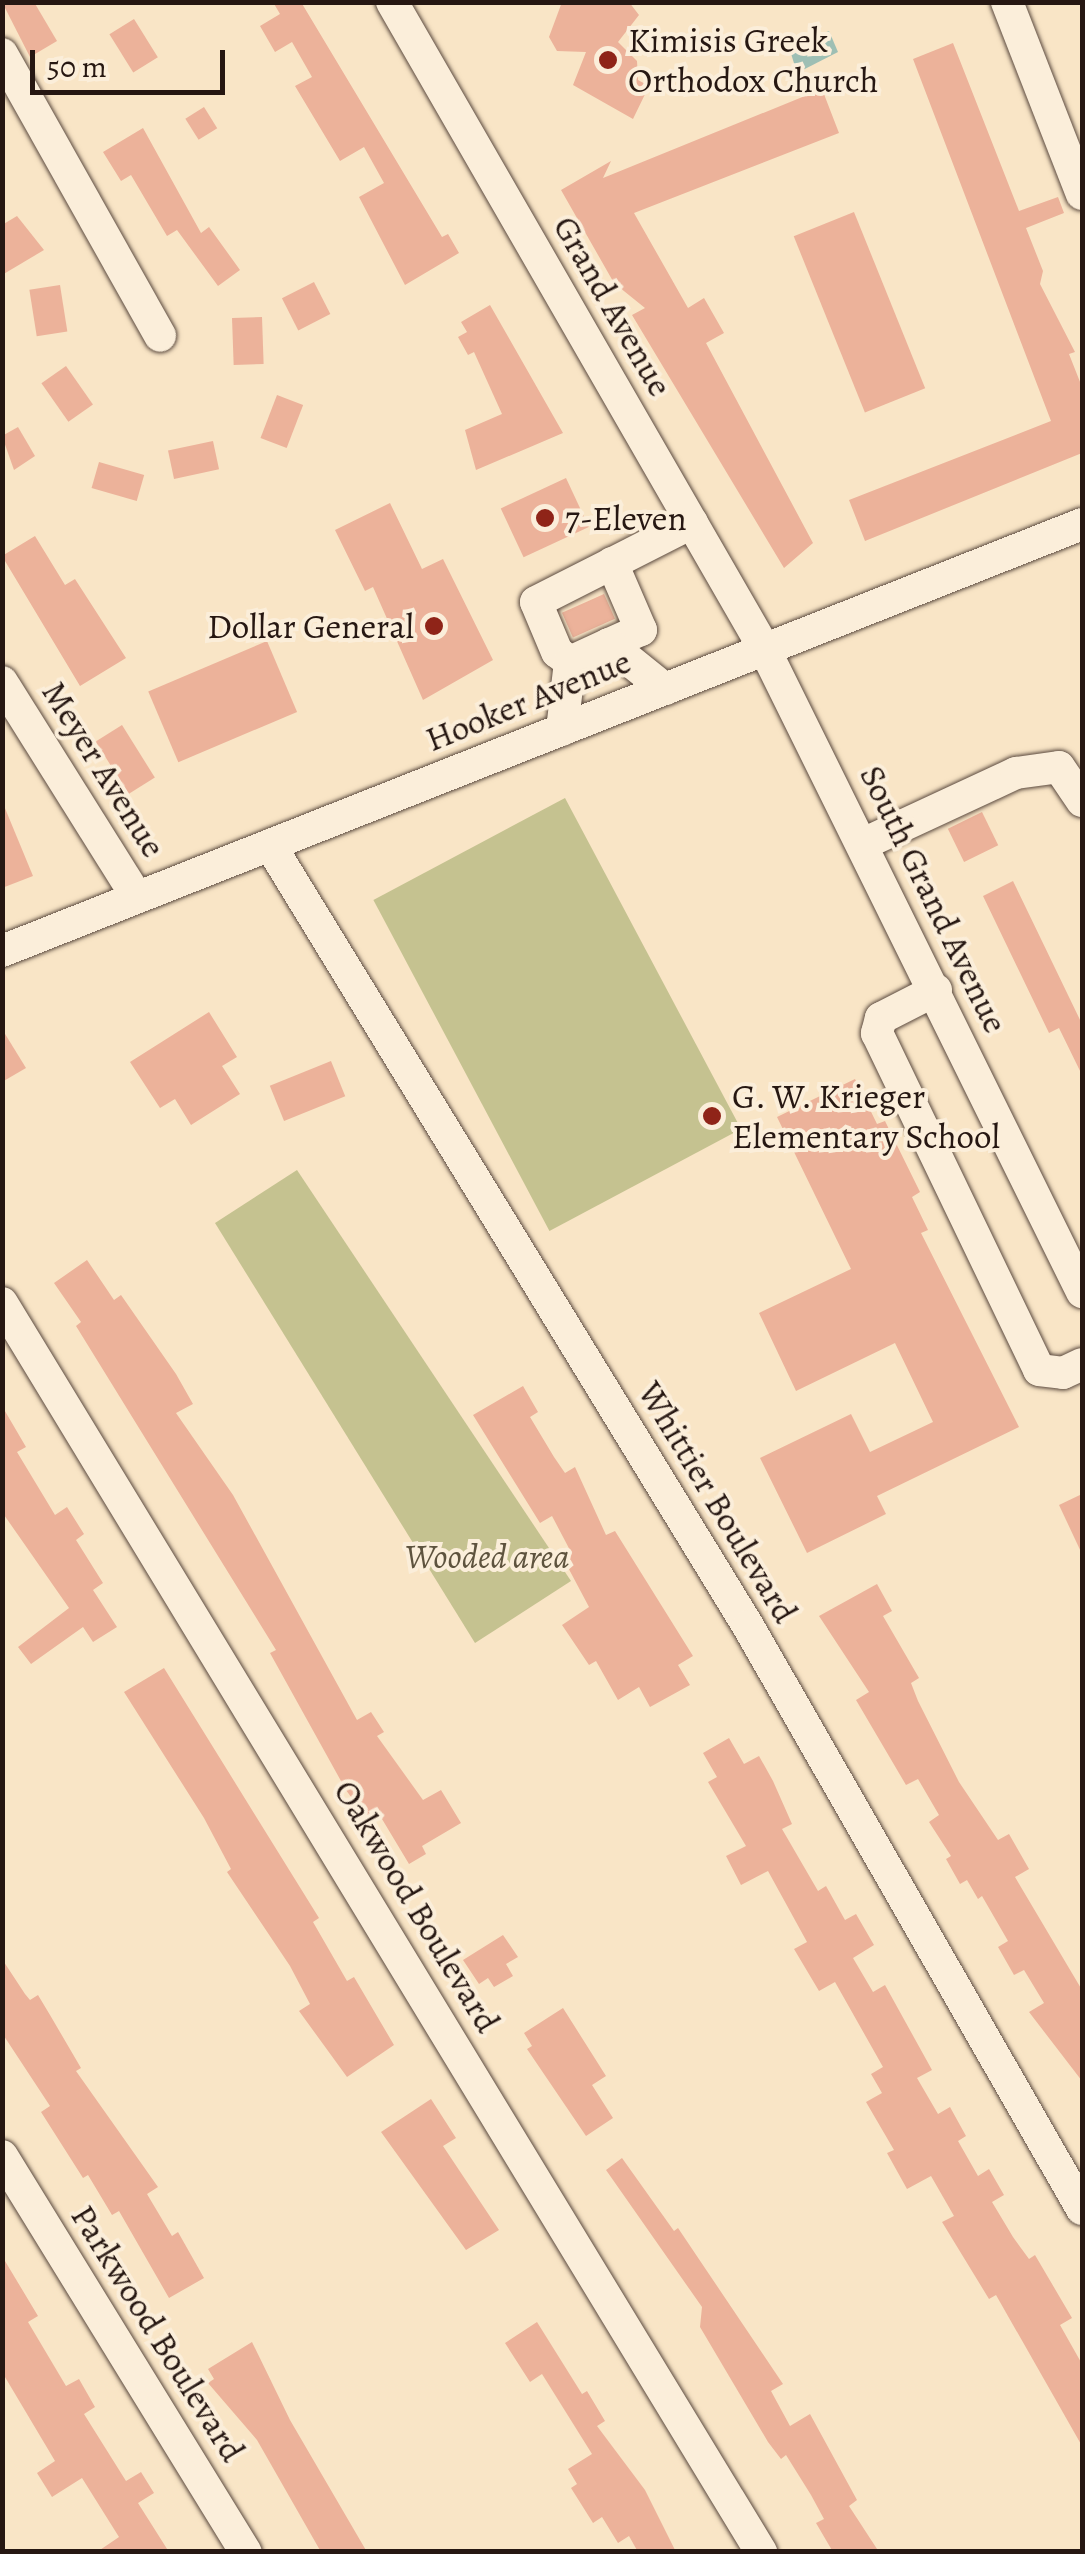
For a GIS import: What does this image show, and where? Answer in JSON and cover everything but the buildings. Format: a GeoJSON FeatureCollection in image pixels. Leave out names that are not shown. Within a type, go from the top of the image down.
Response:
{"type":"FeatureCollection","features":[{"type":"Feature","properties":{"kind":"street","name":"Grand Avenue"},"geometry":{"type":"LineString","coordinates":[[392,2],[765,650]]}},
{"type":"Feature","properties":{"kind":"street"},"geometry":{"type":"LineString","coordinates":[[1008,2],[1082,194]]}},
{"type":"Feature","properties":{"kind":"street"},"geometry":{"type":"LineString","coordinates":[[2,54],[160,336]]}},
{"type":"Feature","properties":{"kind":"street"},"geometry":{"type":"LineString","coordinates":[[570,662],[557,652],[536,602],[692,523]]}},
{"type":"Feature","properties":{"kind":"street","name":"Hooker Avenue"},"geometry":{"type":"LineString","coordinates":[[2,951],[1082,524]]}},
{"type":"Feature","properties":{"kind":"street"},"geometry":{"type":"LineString","coordinates":[[570,662],[642,630],[612,563]]}},
{"type":"Feature","properties":{"kind":"street"},"geometry":{"type":"LineString","coordinates":[[609,644],[664,689]]}},
{"type":"Feature","properties":{"kind":"street","name":"South Grand Avenue"},"geometry":{"type":"LineString","coordinates":[[765,650],[1082,1292]]}},
{"type":"Feature","properties":{"kind":"street"},"geometry":{"type":"LineString","coordinates":[[562,730],[570,662]]}},
{"type":"Feature","properties":{"kind":"street","name":"Meyer Avenue"},"geometry":{"type":"LineString","coordinates":[[4,688],[137,898]]}},
{"type":"Feature","properties":{"kind":"street"},"geometry":{"type":"LineString","coordinates":[[862,844],[1016,773],[1059,767],[1082,800]]}},
{"type":"Feature","properties":{"kind":"street","name":"Whittier Boulevard"},"geometry":{"type":"LineString","coordinates":[[270,845],[748,1626],[1082,2209]]}},
{"type":"Feature","properties":{"kind":"street"},"geometry":{"type":"LineString","coordinates":[[936,990],[881,1018],[877,1034],[1039,1370],[1063,1374],[1082,1364]]}},
{"type":"Feature","properties":{"kind":"street","name":"Oakwood Boulevard"},"geometry":{"type":"LineString","coordinates":[[2,1304],[761,2552]]}},
{"type":"Feature","properties":{"kind":"street","name":"Parkwood Boulevard"},"geometry":{"type":"LineString","coordinates":[[2,2156],[246,2552]]}},
{"type":"Feature","properties":{"kind":"green space"},"geometry":{"type":"Polygon","coordinates":[[[565,798],[741,1129],[549,1231],[373,900],[565,798]]]}},
{"type":"Feature","properties":{"kind":"green space","name":"Wooded area"},"geometry":{"type":"Polygon","coordinates":[[[297,1170],[571,1581],[475,1643],[215,1223],[297,1170]]]}},
{"type":"Feature","properties":{"kind":"water"},"geometry":{"type":"Polygon","coordinates":[[[829,31],[838,52],[797,73],[789,47],[829,31]]]}},
{"type":"Feature","properties":{"kind":"place","name":"Kimisis Greek Orthodox Church"},"geometry":{"type":"Point","coordinates":[608,60]}},
{"type":"Feature","properties":{"kind":"place","name":"7-Eleven"},"geometry":{"type":"Point","coordinates":[545,518]}},
{"type":"Feature","properties":{"kind":"place","name":"Dollar General"},"geometry":{"type":"Point","coordinates":[434,626]}},
{"type":"Feature","properties":{"kind":"place","name":"G. W. Krieger Elementary School"},"geometry":{"type":"Point","coordinates":[712,1116]}}]}
